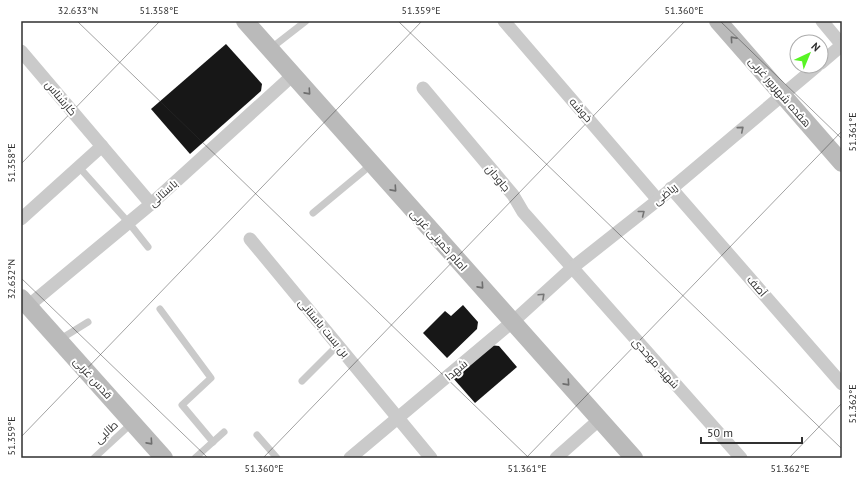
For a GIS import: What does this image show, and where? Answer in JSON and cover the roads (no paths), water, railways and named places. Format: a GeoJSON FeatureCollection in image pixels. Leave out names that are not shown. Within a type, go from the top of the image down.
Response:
{"type":"FeatureCollection","features":[{"type":"Feature","properties":{"kind":"main road","name":"امام خمینی غربی"},"geometry":{"type":"LineString","coordinates":[[245,21],[634,458]]}},
{"type":"Feature","properties":{"kind":"main road","name":"هفده شهریور غربی"},"geometry":{"type":"LineString","coordinates":[[718,21],[842,163]]}},
{"type":"Feature","properties":{"kind":"main road","name":"قدس غربی"},"geometry":{"type":"LineString","coordinates":[[25,302],[164,458]]}},
{"type":"Feature","properties":{"kind":"street","name":"خوشه"},"geometry":{"type":"LineString","coordinates":[[504,21],[658,200]]}},
{"type":"Feature","properties":{"kind":"street"},"geometry":{"type":"LineString","coordinates":[[822,21],[842,45],[829,56]]}},
{"type":"Feature","properties":{"kind":"street","name":"کارشناس"},"geometry":{"type":"LineString","coordinates":[[21,51],[151,204]]}},
{"type":"Feature","properties":{"kind":"street","name":"ریاضی"},"geometry":{"type":"LineString","coordinates":[[513,322],[572,268],[658,200],[807,74]]}},
{"type":"Feature","properties":{"kind":"street","name":"باستانی"},"geometry":{"type":"LineString","coordinates":[[25,302],[151,204],[293,75]]}},
{"type":"Feature","properties":{"kind":"street","name":"جاودان"},"geometry":{"type":"LineString","coordinates":[[423,88],[513,195],[523,212],[572,268]]}},
{"type":"Feature","properties":{"kind":"street"},"geometry":{"type":"LineString","coordinates":[[21,219],[78,166],[102,146]]}},
{"type":"Feature","properties":{"kind":"street","name":"آصف"},"geometry":{"type":"LineString","coordinates":[[671,188],[842,384]]}},
{"type":"Feature","properties":{"kind":"street","name":"بن بست باستانی"},"geometry":{"type":"LineString","coordinates":[[250,239],[398,418]]}},
{"type":"Feature","properties":{"kind":"street","name":"شهید موحدی"},"geometry":{"type":"LineString","coordinates":[[572,268],[737,457]]}},
{"type":"Feature","properties":{"kind":"street","name":"شهدا"},"geometry":{"type":"LineString","coordinates":[[350,458],[513,322]]}},
{"type":"Feature","properties":{"kind":"street"},"geometry":{"type":"LineString","coordinates":[[398,418],[431,458]]}},
{"type":"Feature","properties":{"kind":"street"},"geometry":{"type":"LineString","coordinates":[[556,458],[600,419]]}},
{"type":"Feature","properties":{"kind":"lane"},"geometry":{"type":"LineString","coordinates":[[270,49],[306,21]]}},
{"type":"Feature","properties":{"kind":"lane"},"geometry":{"type":"LineString","coordinates":[[313,213],[372,164]]}},
{"type":"Feature","properties":{"kind":"lane"},"geometry":{"type":"LineString","coordinates":[[78,166],[129,222],[148,247]]}},
{"type":"Feature","properties":{"kind":"lane"},"geometry":{"type":"LineString","coordinates":[[160,309],[211,378],[182,405],[213,442]]}},
{"type":"Feature","properties":{"kind":"lane"},"geometry":{"type":"LineString","coordinates":[[59,340],[88,322]]}},
{"type":"Feature","properties":{"kind":"lane"},"geometry":{"type":"LineString","coordinates":[[302,380],[338,345]]}},
{"type":"Feature","properties":{"kind":"lane","name":"طالبی"},"geometry":{"type":"LineString","coordinates":[[94,458],[132,422]]}},
{"type":"Feature","properties":{"kind":"lane"},"geometry":{"type":"LineString","coordinates":[[195,458],[224,432]]}},
{"type":"Feature","properties":{"kind":"lane"},"geometry":{"type":"LineString","coordinates":[[257,435],[276,458]]}}]}
